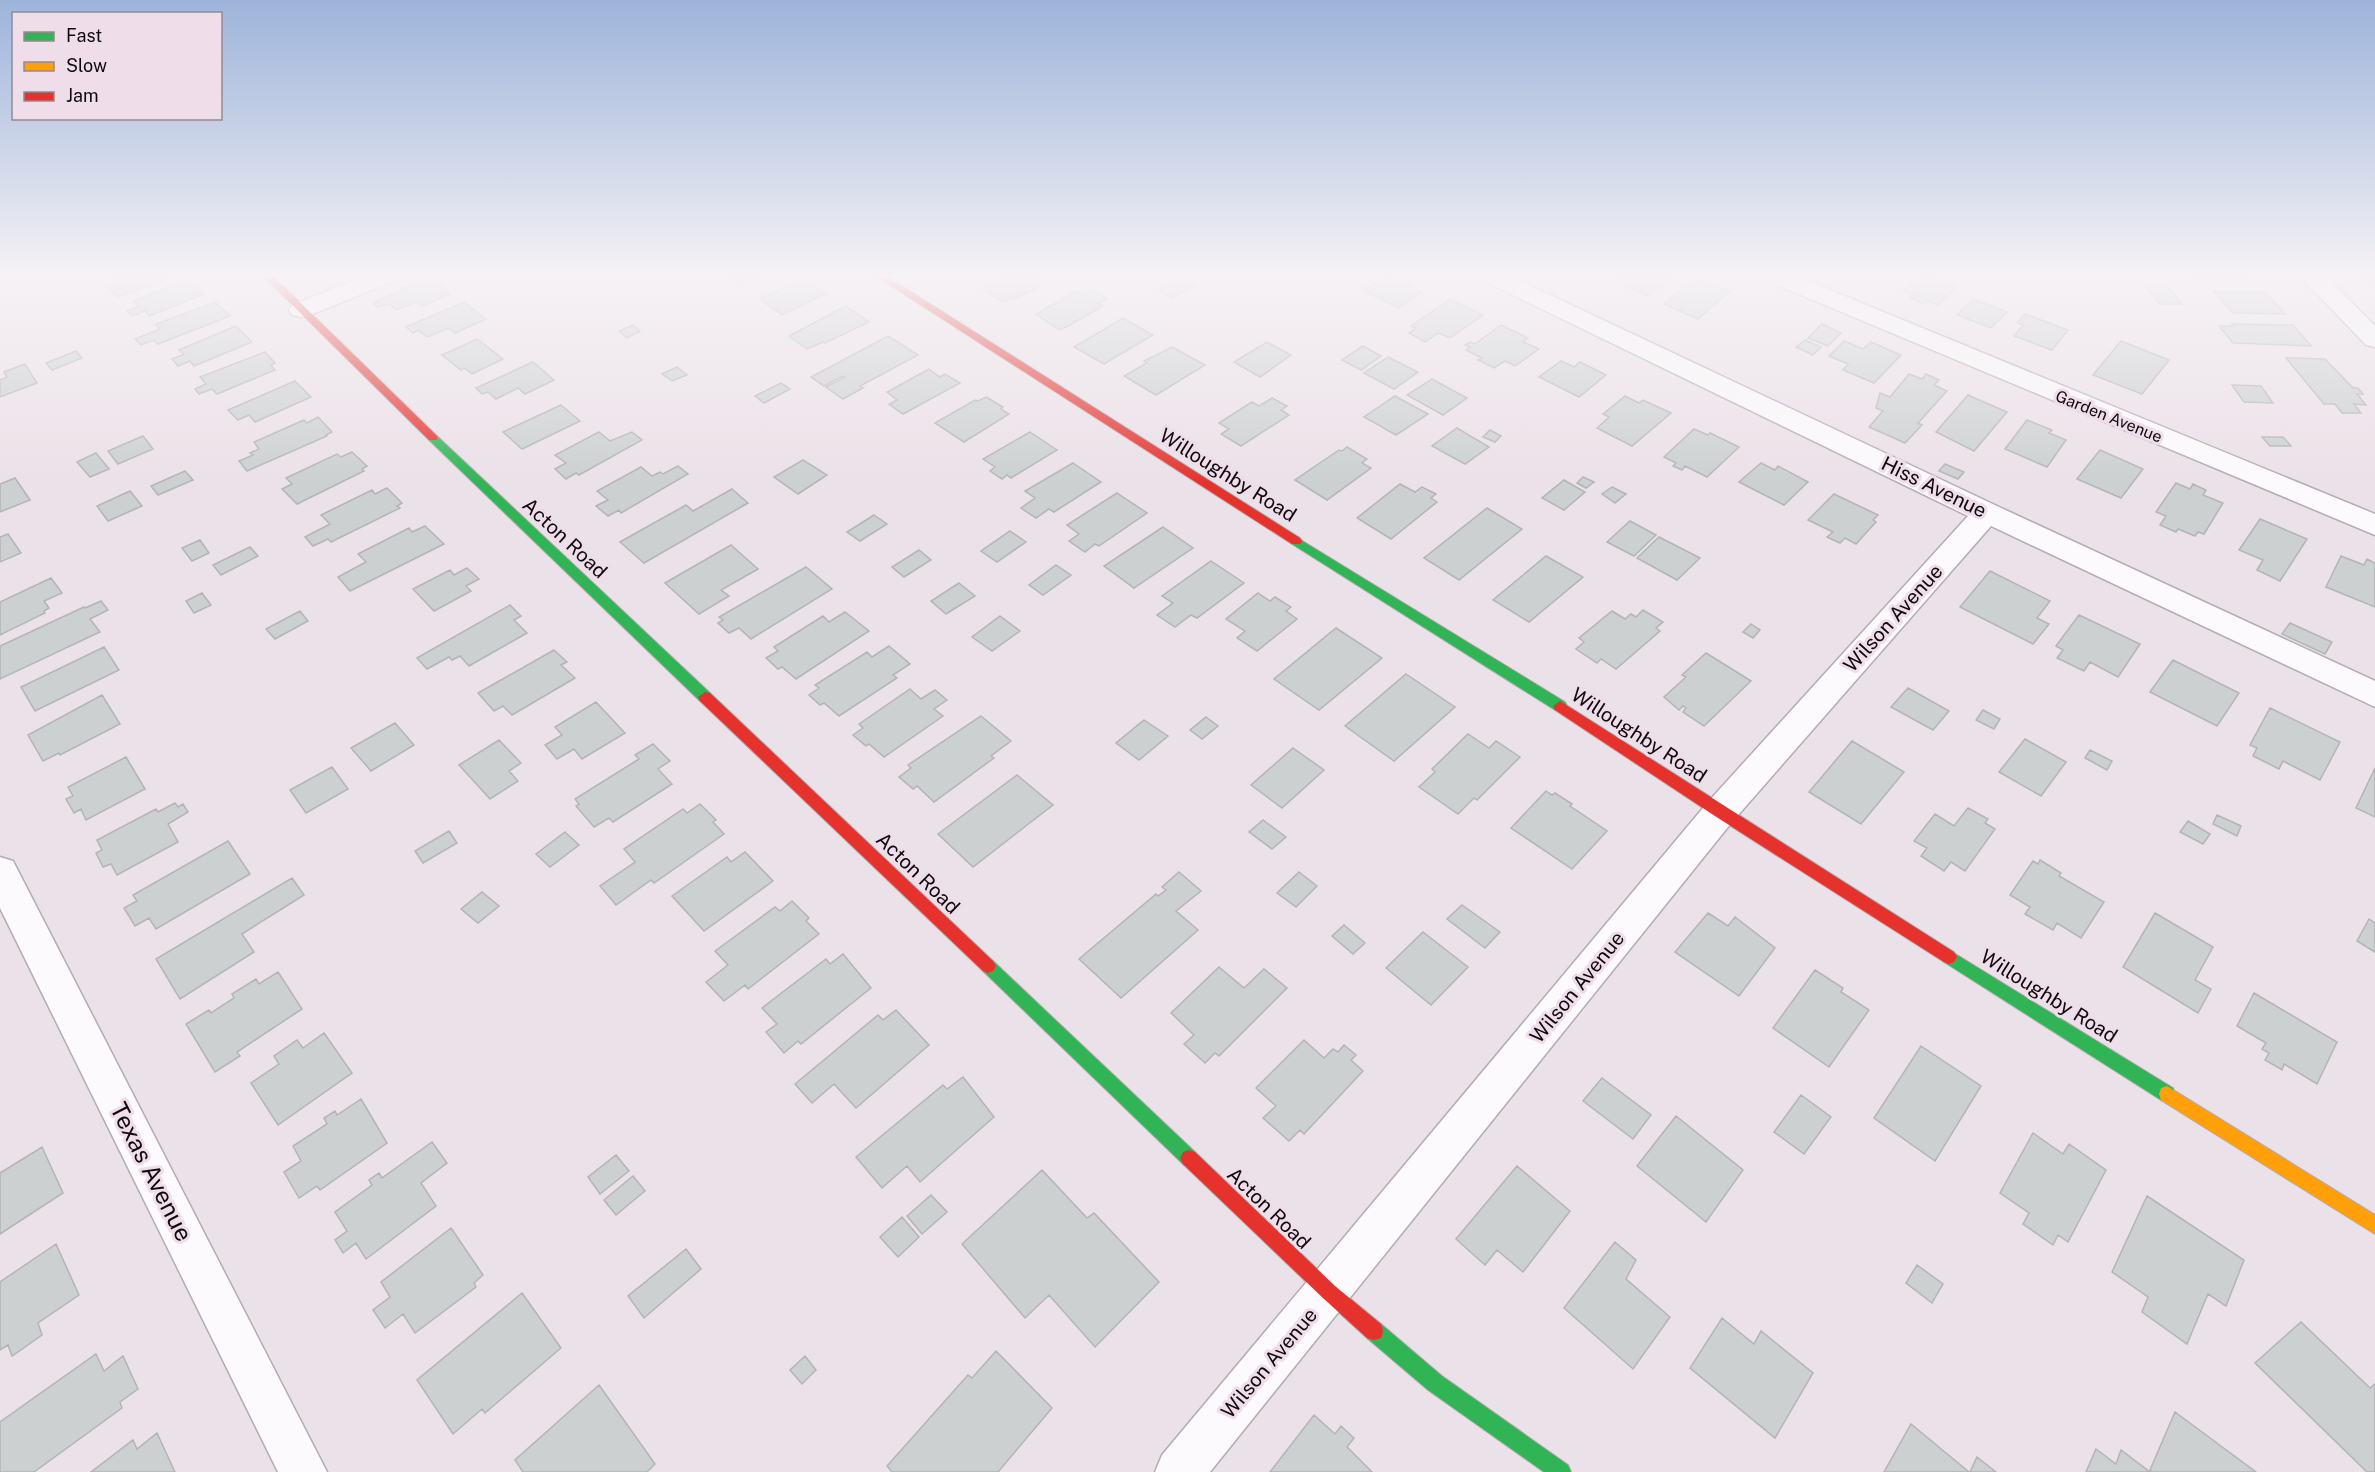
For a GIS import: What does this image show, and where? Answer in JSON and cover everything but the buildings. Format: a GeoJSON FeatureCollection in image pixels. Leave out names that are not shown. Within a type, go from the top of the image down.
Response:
{"type":"FeatureCollection","features":[{"type":"Feature","properties":{"kind":"street","name":"Acton Road"},"geometry":{"type":"LineString","coordinates":[[338,346],[513,516],[765,753],[1329,1292],[1435,1383],[1561,1472]]}},
{"type":"Feature","properties":{"kind":"street","name":"Willoughby Road"},"geometry":{"type":"LineString","coordinates":[[989,346],[1191,476],[1510,673],[1720,812],[2375,1225]]}},
{"type":"Feature","properties":{"kind":"street","name":"Hiss Avenue"},"geometry":{"type":"LineString","coordinates":[[1638,346],[2375,695]]}},
{"type":"Feature","properties":{"kind":"street","name":"Garden Avenue"},"geometry":{"type":"LineString","coordinates":[[1943,346],[2375,525]]}},
{"type":"Feature","properties":{"kind":"street","name":"Wilson Avenue"},"geometry":{"type":"LineString","coordinates":[[1179,1472],[1329,1292],[1720,812],[1988,513]]}},
{"type":"Feature","properties":{"kind":"street","name":"Texas Avenue"},"geometry":{"type":"LineString","coordinates":[[0,872],[303,1472]]}},
{"type":"Feature","properties":{"kind":"traffic: fast"},"geometry":{"type":"LineString","coordinates":[[433,438],[705,697]]}},
{"type":"Feature","properties":{"kind":"traffic: fast"},"geometry":{"type":"LineString","coordinates":[[1296,541],[1560,706]]}},
{"type":"Feature","properties":{"kind":"traffic: fast"},"geometry":{"type":"LineString","coordinates":[[1949,957],[2167,1094]]}},
{"type":"Feature","properties":{"kind":"traffic: fast"},"geometry":{"type":"LineString","coordinates":[[988,966],[1189,1158]]}},
{"type":"Feature","properties":{"kind":"traffic: fast"},"geometry":{"type":"LineString","coordinates":[[1374,1331],[1435,1383],[1561,1472]]}},
{"type":"Feature","properties":{"kind":"traffic: slow"},"geometry":{"type":"LineString","coordinates":[[2167,1094],[2375,1225]]}},
{"type":"Feature","properties":{"kind":"traffic: jam"},"geometry":{"type":"LineString","coordinates":[[339,346],[433,438]]}},
{"type":"Feature","properties":{"kind":"traffic: jam"},"geometry":{"type":"LineString","coordinates":[[990,346],[1296,541]]}},
{"type":"Feature","properties":{"kind":"traffic: jam"},"geometry":{"type":"LineString","coordinates":[[705,697],[988,966]]}},
{"type":"Feature","properties":{"kind":"traffic: jam"},"geometry":{"type":"LineString","coordinates":[[1560,706],[1720,812],[1949,957]]}},
{"type":"Feature","properties":{"kind":"traffic: jam"},"geometry":{"type":"LineString","coordinates":[[1189,1158],[1329,1292],[1374,1331]]}}]}
